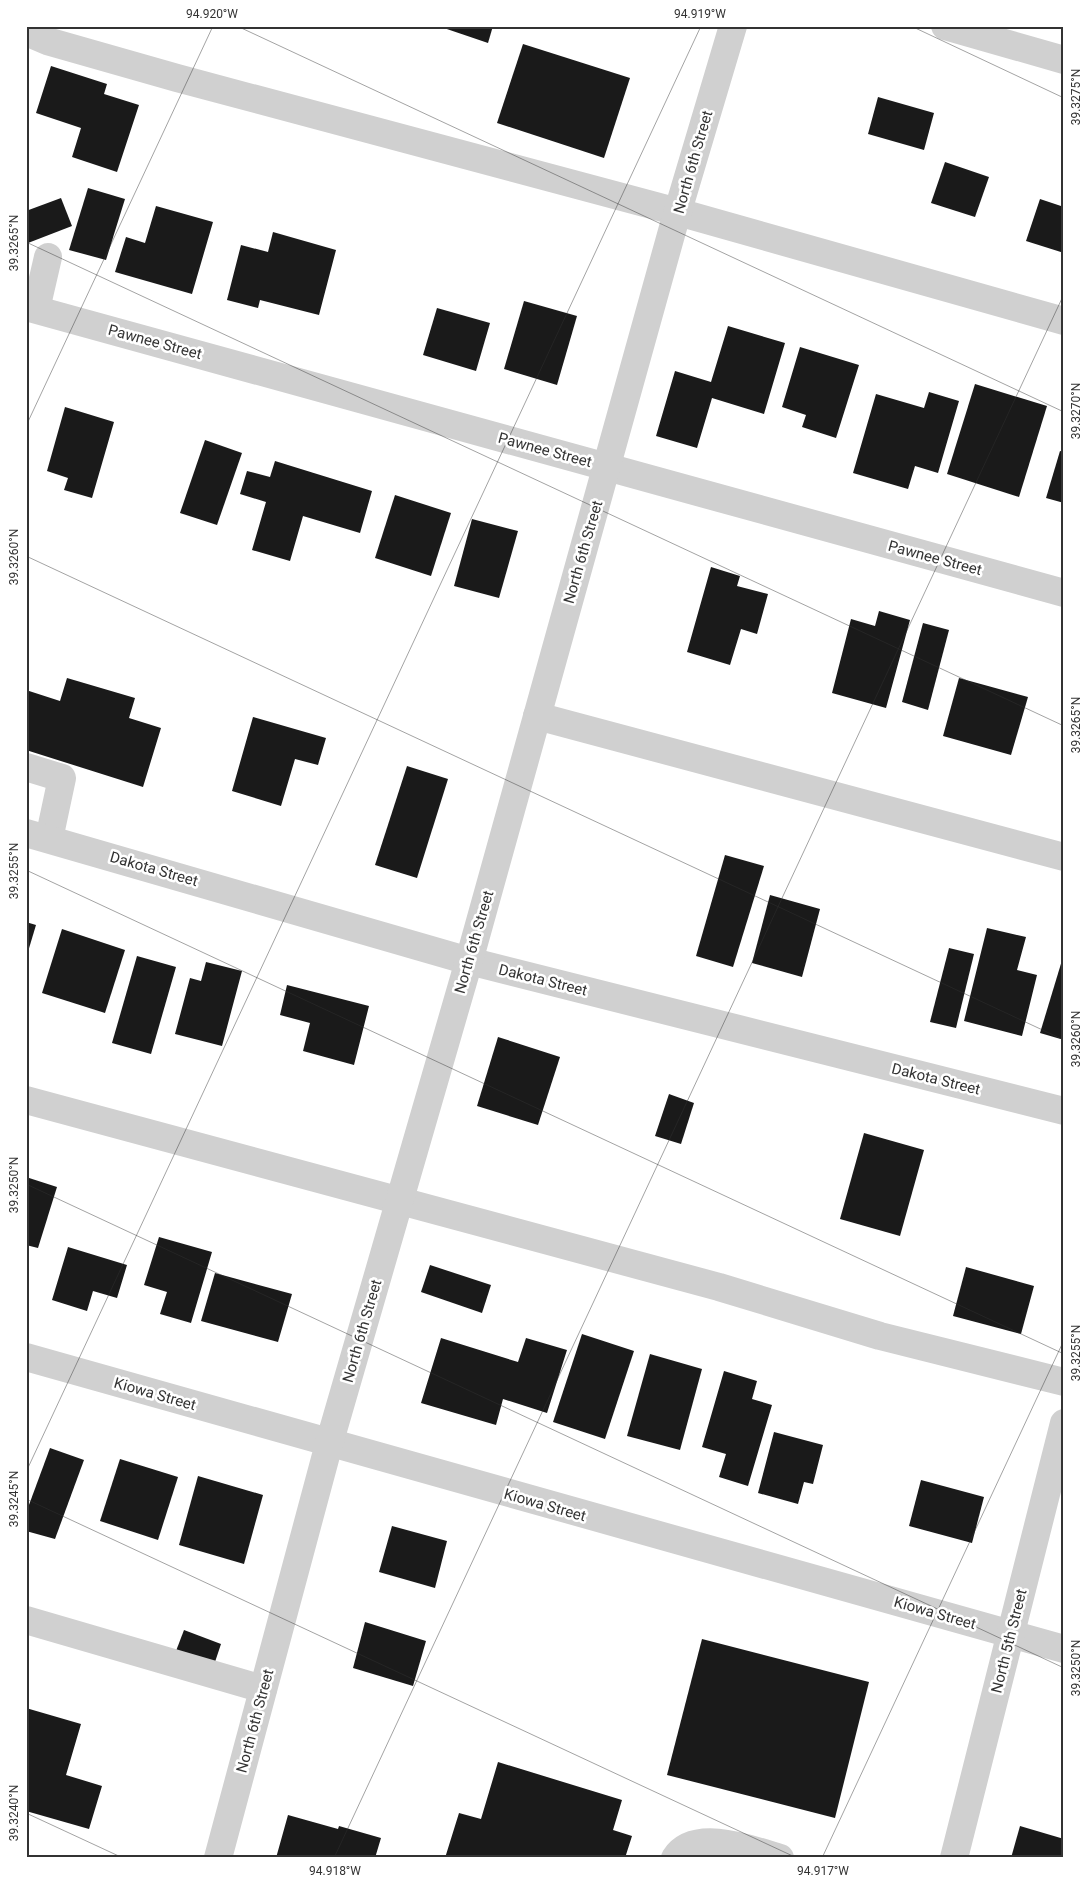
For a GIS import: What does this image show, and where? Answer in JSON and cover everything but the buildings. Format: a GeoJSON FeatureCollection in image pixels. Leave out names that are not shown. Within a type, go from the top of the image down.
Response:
{"type":"FeatureCollection","features":[{"type":"Feature","properties":{"kind":"street","name":"North 6th Street"},"geometry":{"type":"LineString","coordinates":[[218,1858],[329,1444],[469,961],[678,212],[733,26]]}},
{"type":"Feature","properties":{"kind":"street"},"geometry":{"type":"LineString","coordinates":[[945,26],[1064,60]]}},
{"type":"Feature","properties":{"kind":"street"},"geometry":{"type":"LineString","coordinates":[[26,32],[48,41],[177,78],[678,212],[1064,321]]}},
{"type":"Feature","properties":{"kind":"street"},"geometry":{"type":"LineString","coordinates":[[31,308],[48,257]]}},
{"type":"Feature","properties":{"kind":"street","name":"Pawnee Street"},"geometry":{"type":"LineString","coordinates":[[31,308],[1064,593]]}},
{"type":"Feature","properties":{"kind":"street"},"geometry":{"type":"LineString","coordinates":[[537,716],[1064,857]]}},
{"type":"Feature","properties":{"kind":"street"},"geometry":{"type":"LineString","coordinates":[[26,768],[62,778],[37,836]]}},
{"type":"Feature","properties":{"kind":"street","name":"Dakota Street"},"geometry":{"type":"LineString","coordinates":[[37,836],[469,961],[1064,1111]]}},
{"type":"Feature","properties":{"kind":"street"},"geometry":{"type":"LineString","coordinates":[[26,1100],[719,1287],[880,1336],[1064,1382]]}},
{"type":"Feature","properties":{"kind":"street","name":"Kiowa Street"},"geometry":{"type":"LineString","coordinates":[[26,1357],[1064,1650]]}},
{"type":"Feature","properties":{"kind":"street","name":"North 5th Street"},"geometry":{"type":"LineString","coordinates":[[954,1858],[1064,1423]]}},
{"type":"Feature","properties":{"kind":"street"},"geometry":{"type":"LineString","coordinates":[[26,1620],[263,1690]]}},
{"type":"Feature","properties":{"kind":"street"},"geometry":{"type":"LineString","coordinates":[[675,1858],[678,1853],[698,1843],[722,1842],[780,1858]]}}]}
